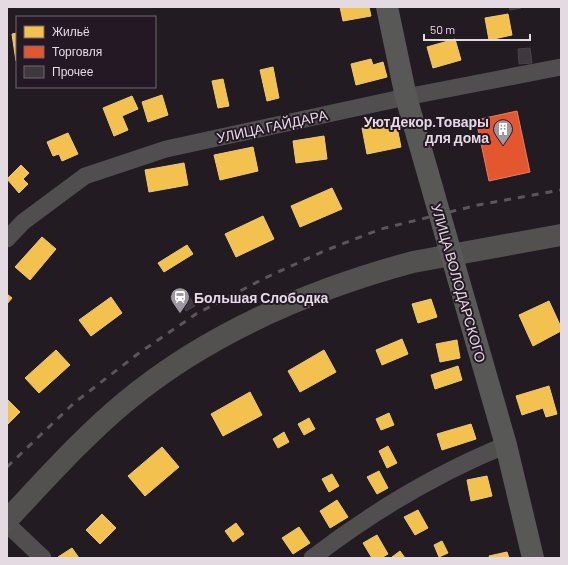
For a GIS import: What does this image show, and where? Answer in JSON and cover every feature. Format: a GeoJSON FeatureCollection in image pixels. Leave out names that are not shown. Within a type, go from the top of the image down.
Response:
{"type":"FeatureCollection","features":[{"type":"Feature","properties":{"kind":"main road","name":"УЛИЦА ВОЛОДАРСКОГО"},"geometry":{"type":"LineString","coordinates":[[387,7],[406,97],[506,445],[533,558]]}},
{"type":"Feature","properties":{"kind":"street","name":"УЛИЦА ГАЙДАРА"},"geometry":{"type":"LineString","coordinates":[[7,239],[23,222],[85,176],[166,149],[406,97],[561,67]]}},
{"type":"Feature","properties":{"kind":"street"},"geometry":{"type":"LineString","coordinates":[[7,520],[88,435],[123,403],[157,377],[261,316],[334,286],[412,262],[452,256],[561,235]]}},
{"type":"Feature","properties":{"kind":"street"},"geometry":{"type":"LineString","coordinates":[[312,558],[399,499],[464,462],[506,445]]}},
{"type":"Feature","properties":{"kind":"street"},"geometry":{"type":"LineString","coordinates":[[7,524],[42,558]]}},
{"type":"Feature","properties":{"kind":"building: Жильё"},"geometry":{"type":"Polygon","coordinates":[[[340,7],[369,7],[371,16],[343,21],[340,7]]]}},
{"type":"Feature","properties":{"kind":"building: Жильё"},"geometry":{"type":"Polygon","coordinates":[[[508,14],[512,35],[489,40],[485,18],[508,14]]]}},
{"type":"Feature","properties":{"kind":"building: Жильё"},"geometry":{"type":"Polygon","coordinates":[[[16,33],[16,61],[12,34],[16,33]]]}},
{"type":"Feature","properties":{"kind":"building: Жильё"},"geometry":{"type":"Polygon","coordinates":[[[455,39],[461,60],[433,68],[427,47],[455,39]]]}},
{"type":"Feature","properties":{"kind":"building: Жильё"},"geometry":{"type":"Polygon","coordinates":[[[371,59],[373,65],[383,62],[387,77],[356,85],[351,64],[371,59]]]}},
{"type":"Feature","properties":{"kind":"building: Жильё"},"geometry":{"type":"Polygon","coordinates":[[[273,67],[279,98],[267,101],[260,70],[273,67]]]}},
{"type":"Feature","properties":{"kind":"building: Жильё"},"geometry":{"type":"Polygon","coordinates":[[[223,79],[229,106],[218,108],[212,81],[223,79]]]}},
{"type":"Feature","properties":{"kind":"building: Жильё"},"geometry":{"type":"Polygon","coordinates":[[[162,95],[168,115],[148,122],[142,102],[162,95]]]}},
{"type":"Feature","properties":{"kind":"building: Жильё"},"geometry":{"type":"Polygon","coordinates":[[[132,96],[138,109],[122,116],[128,130],[114,136],[103,108],[132,96]]]}},
{"type":"Feature","properties":{"kind":"building: Жильё"},"geometry":{"type":"Polygon","coordinates":[[[396,122],[401,147],[367,154],[362,128],[396,122]]]}},
{"type":"Feature","properties":{"kind":"building: Жильё"},"geometry":{"type":"Polygon","coordinates":[[[68,133],[78,154],[62,161],[59,154],[53,156],[47,142],[68,133]]]}},
{"type":"Feature","properties":{"kind":"building: Жильё"},"geometry":{"type":"Polygon","coordinates":[[[324,136],[327,159],[296,163],[293,141],[324,136]]]}},
{"type":"Feature","properties":{"kind":"building: Жильё"},"geometry":{"type":"Polygon","coordinates":[[[253,147],[258,171],[220,180],[214,155],[253,147]]]}},
{"type":"Feature","properties":{"kind":"building: Жильё"},"geometry":{"type":"Polygon","coordinates":[[[184,163],[188,185],[149,192],[145,170],[184,163]]]}},
{"type":"Feature","properties":{"kind":"building: Жильё"},"geometry":{"type":"Polygon","coordinates":[[[21,165],[29,173],[23,179],[28,184],[19,193],[7,179],[21,165]]]}},
{"type":"Feature","properties":{"kind":"building: Жильё"},"geometry":{"type":"Polygon","coordinates":[[[332,188],[342,209],[300,227],[291,206],[332,188]]]}},
{"type":"Feature","properties":{"kind":"building: Жильё"},"geometry":{"type":"Polygon","coordinates":[[[263,216],[274,239],[236,257],[225,234],[263,216]]]}},
{"type":"Feature","properties":{"kind":"building: Жильё"},"geometry":{"type":"Polygon","coordinates":[[[42,237],[56,249],[30,280],[15,267],[42,237]]]}},
{"type":"Feature","properties":{"kind":"building: Жильё"},"geometry":{"type":"Polygon","coordinates":[[[187,245],[193,254],[164,272],[158,263],[187,245]]]}},
{"type":"Feature","properties":{"kind":"building: Жильё"},"geometry":{"type":"Polygon","coordinates":[[[7,294],[12,298],[7,304],[7,294]]]}},
{"type":"Feature","properties":{"kind":"building: Жильё"},"geometry":{"type":"Polygon","coordinates":[[[111,297],[122,313],[91,336],[79,320],[111,297]]]}},
{"type":"Feature","properties":{"kind":"building: Жильё"},"geometry":{"type":"Polygon","coordinates":[[[431,299],[437,317],[418,323],[412,304],[431,299]]]}},
{"type":"Feature","properties":{"kind":"building: Жильё"},"geometry":{"type":"Polygon","coordinates":[[[549,301],[561,327],[561,331],[533,346],[519,315],[549,301]]]}},
{"type":"Feature","properties":{"kind":"building: Жильё"},"geometry":{"type":"Polygon","coordinates":[[[402,339],[408,354],[382,365],[376,350],[402,339]]]}},
{"type":"Feature","properties":{"kind":"building: Жильё"},"geometry":{"type":"Polygon","coordinates":[[[457,340],[460,358],[440,362],[436,344],[457,340]]]}},
{"type":"Feature","properties":{"kind":"building: Жильё"},"geometry":{"type":"Polygon","coordinates":[[[56,350],[70,365],[39,393],[25,378],[56,350]]]}},
{"type":"Feature","properties":{"kind":"building: Жильё"},"geometry":{"type":"Polygon","coordinates":[[[324,350],[336,372],[300,392],[288,371],[324,350]]]}},
{"type":"Feature","properties":{"kind":"building: Жильё"},"geometry":{"type":"Polygon","coordinates":[[[458,366],[462,380],[435,389],[431,375],[458,366]]]}},
{"type":"Feature","properties":{"kind":"building: Жильё"},"geometry":{"type":"Polygon","coordinates":[[[549,386],[557,414],[546,417],[543,408],[522,415],[516,396],[549,386]]]}},
{"type":"Feature","properties":{"kind":"building: Жильё"},"geometry":{"type":"Polygon","coordinates":[[[250,392],[262,415],[223,436],[211,414],[250,392]]]}},
{"type":"Feature","properties":{"kind":"building: Жильё"},"geometry":{"type":"Polygon","coordinates":[[[7,399],[20,412],[7,425],[7,399]]]}},
{"type":"Feature","properties":{"kind":"building: Жильё"},"geometry":{"type":"Polygon","coordinates":[[[389,413],[394,425],[381,430],[376,419],[389,413]]]}},
{"type":"Feature","properties":{"kind":"building: Жильё"},"geometry":{"type":"Polygon","coordinates":[[[309,418],[315,429],[304,435],[298,424],[309,418]]]}},
{"type":"Feature","properties":{"kind":"building: Жильё"},"geometry":{"type":"Polygon","coordinates":[[[471,424],[476,439],[442,450],[437,434],[471,424]]]}},
{"type":"Feature","properties":{"kind":"building: Жильё"},"geometry":{"type":"Polygon","coordinates":[[[284,432],[289,442],[278,448],[273,439],[284,432]]]}},
{"type":"Feature","properties":{"kind":"building: Жильё"},"geometry":{"type":"Polygon","coordinates":[[[388,446],[397,463],[387,468],[379,451],[388,446]]]}},
{"type":"Feature","properties":{"kind":"building: Жильё"},"geometry":{"type":"Polygon","coordinates":[[[162,447],[179,467],[145,496],[128,476],[162,447]]]}},
{"type":"Feature","properties":{"kind":"building: Жильё"},"geometry":{"type":"Polygon","coordinates":[[[379,471],[388,488],[377,494],[367,477],[379,471]]]}},
{"type":"Feature","properties":{"kind":"building: Жильё"},"geometry":{"type":"Polygon","coordinates":[[[332,474],[339,486],[329,492],[322,479],[332,474]]]}},
{"type":"Feature","properties":{"kind":"building: Жильё"},"geometry":{"type":"Polygon","coordinates":[[[487,476],[492,496],[471,501],[467,480],[487,476]]]}},
{"type":"Feature","properties":{"kind":"building: Жильё"},"geometry":{"type":"Polygon","coordinates":[[[337,500],[348,517],[330,528],[320,511],[337,500]]]}},
{"type":"Feature","properties":{"kind":"building: Жильё"},"geometry":{"type":"Polygon","coordinates":[[[418,510],[428,528],[415,535],[404,517],[418,510]]]}},
{"type":"Feature","properties":{"kind":"building: Жильё"},"geometry":{"type":"Polygon","coordinates":[[[102,514],[116,528],[100,544],[86,530],[102,514]]]}},
{"type":"Feature","properties":{"kind":"building: Жильё"},"geometry":{"type":"Polygon","coordinates":[[[236,523],[244,534],[233,542],[225,531],[236,523]]]}},
{"type":"Feature","properties":{"kind":"building: Жильё"},"geometry":{"type":"Polygon","coordinates":[[[299,527],[310,543],[293,554],[282,538],[299,527]]]}},
{"type":"Feature","properties":{"kind":"building: Жильё"},"geometry":{"type":"Polygon","coordinates":[[[377,535],[388,554],[381,558],[372,558],[363,543],[377,535]]]}},
{"type":"Feature","properties":{"kind":"building: Жильё"},"geometry":{"type":"Polygon","coordinates":[[[442,541],[448,553],[439,557],[434,545],[442,541]]]}},
{"type":"Feature","properties":{"kind":"building: Жильё"},"geometry":{"type":"Polygon","coordinates":[[[72,548],[79,558],[58,557],[72,548]]]}},
{"type":"Feature","properties":{"kind":"building: Жильё"},"geometry":{"type":"Polygon","coordinates":[[[400,551],[405,558],[392,558],[392,557],[400,551]]]}},
{"type":"Feature","properties":{"kind":"building: Жильё"},"geometry":{"type":"Polygon","coordinates":[[[507,552],[509,558],[490,558],[489,556],[507,552]]]}},
{"type":"Feature","properties":{"kind":"building: Торговля","name":"УютДекор.Товары для дома"},"geometry":{"type":"Polygon","coordinates":[[[517,111],[530,172],[489,181],[476,120],[517,111]]]}},
{"type":"Feature","properties":{"kind":"building: Прочее"},"geometry":{"type":"Polygon","coordinates":[[[509,7],[521,7],[521,8],[510,10],[509,7]]]}},
{"type":"Feature","properties":{"kind":"building: Прочее"},"geometry":{"type":"Polygon","coordinates":[[[530,48],[532,63],[519,64],[518,49],[530,48]]]}},
{"type":"Feature","properties":{"kind":"building: Прочее"},"geometry":{"type":"Polygon","coordinates":[[[190,298],[195,306],[186,311],[182,303],[190,298]]]}},
{"type":"Feature","properties":{"kind":"railway"},"geometry":{"type":"LineString","coordinates":[[7,467],[74,403],[139,353],[196,314],[265,278],[324,251],[381,229],[478,205],[561,190]]}},
{"type":"Feature","properties":{"kind":"place","name":"УютДекор.Товары для дома"},"geometry":{"type":"Point","coordinates":[503,146]}},
{"type":"Feature","properties":{"kind":"place","name":"Большая Слободка"},"geometry":{"type":"Point","coordinates":[180,314]}}]}
